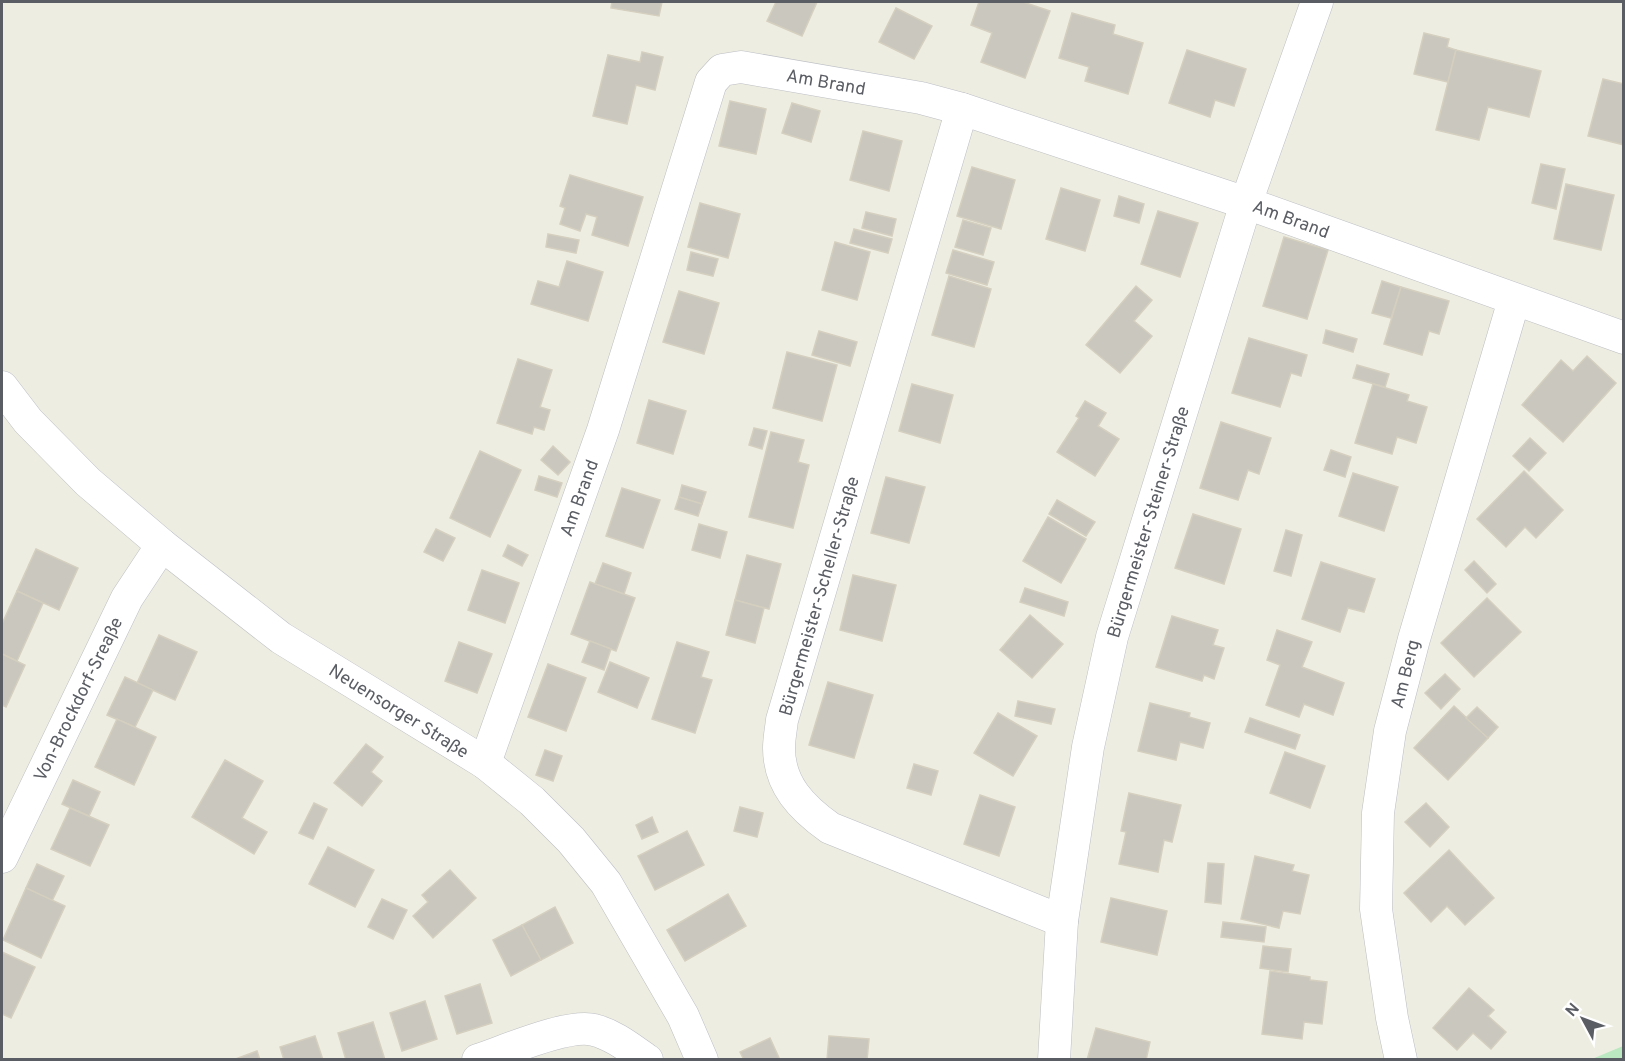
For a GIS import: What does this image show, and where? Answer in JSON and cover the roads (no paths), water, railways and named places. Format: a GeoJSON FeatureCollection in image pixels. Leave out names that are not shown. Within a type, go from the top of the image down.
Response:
{"type":"FeatureCollection","features":[{"type":"Feature","properties":{"kind":"street","name":"Bürgermeister-Steiner-Straße"},"geometry":{"type":"LineString","coordinates":[[1054,1059],[1062,921],[1088,747],[1112,637],[1246,203],[1317,2]]}},
{"type":"Feature","properties":{"kind":"street","name":"Am Brand"},"geometry":{"type":"LineString","coordinates":[[485,763],[603,430],[711,82],[722,70],[741,67],[921,98],[962,109],[1246,203],[1623,338]]}},
{"type":"Feature","properties":{"kind":"street","name":"Bürgermeister-Scheller-Straße"},"geometry":{"type":"LineString","coordinates":[[962,109],[782,720],[779,750],[785,778],[796,798],[811,815],[830,828],[1062,921]]}},
{"type":"Feature","properties":{"kind":"street","name":"Am Berg"},"geometry":{"type":"LineString","coordinates":[[1401,1059],[1392,1018],[1376,909],[1378,813],[1389,743],[1414,639],[1514,300]]}},
{"type":"Feature","properties":{"kind":"street","name":"Neuensorger Straße"},"geometry":{"type":"LineString","coordinates":[[2,387],[28,421],[88,482],[162,545],[281,638],[485,763],[540,809],[571,840],[606,883],[683,1016],[702,1059]]}},
{"type":"Feature","properties":{"kind":"street","name":"Von-Brockdorf-Sreaße"},"geometry":{"type":"LineString","coordinates":[[2,857],[127,598],[162,545]]}},
{"type":"Feature","properties":{"kind":"street"},"geometry":{"type":"LineString","coordinates":[[478,1059],[567,1030],[593,1029],[614,1038],[647,1059]]}}]}
